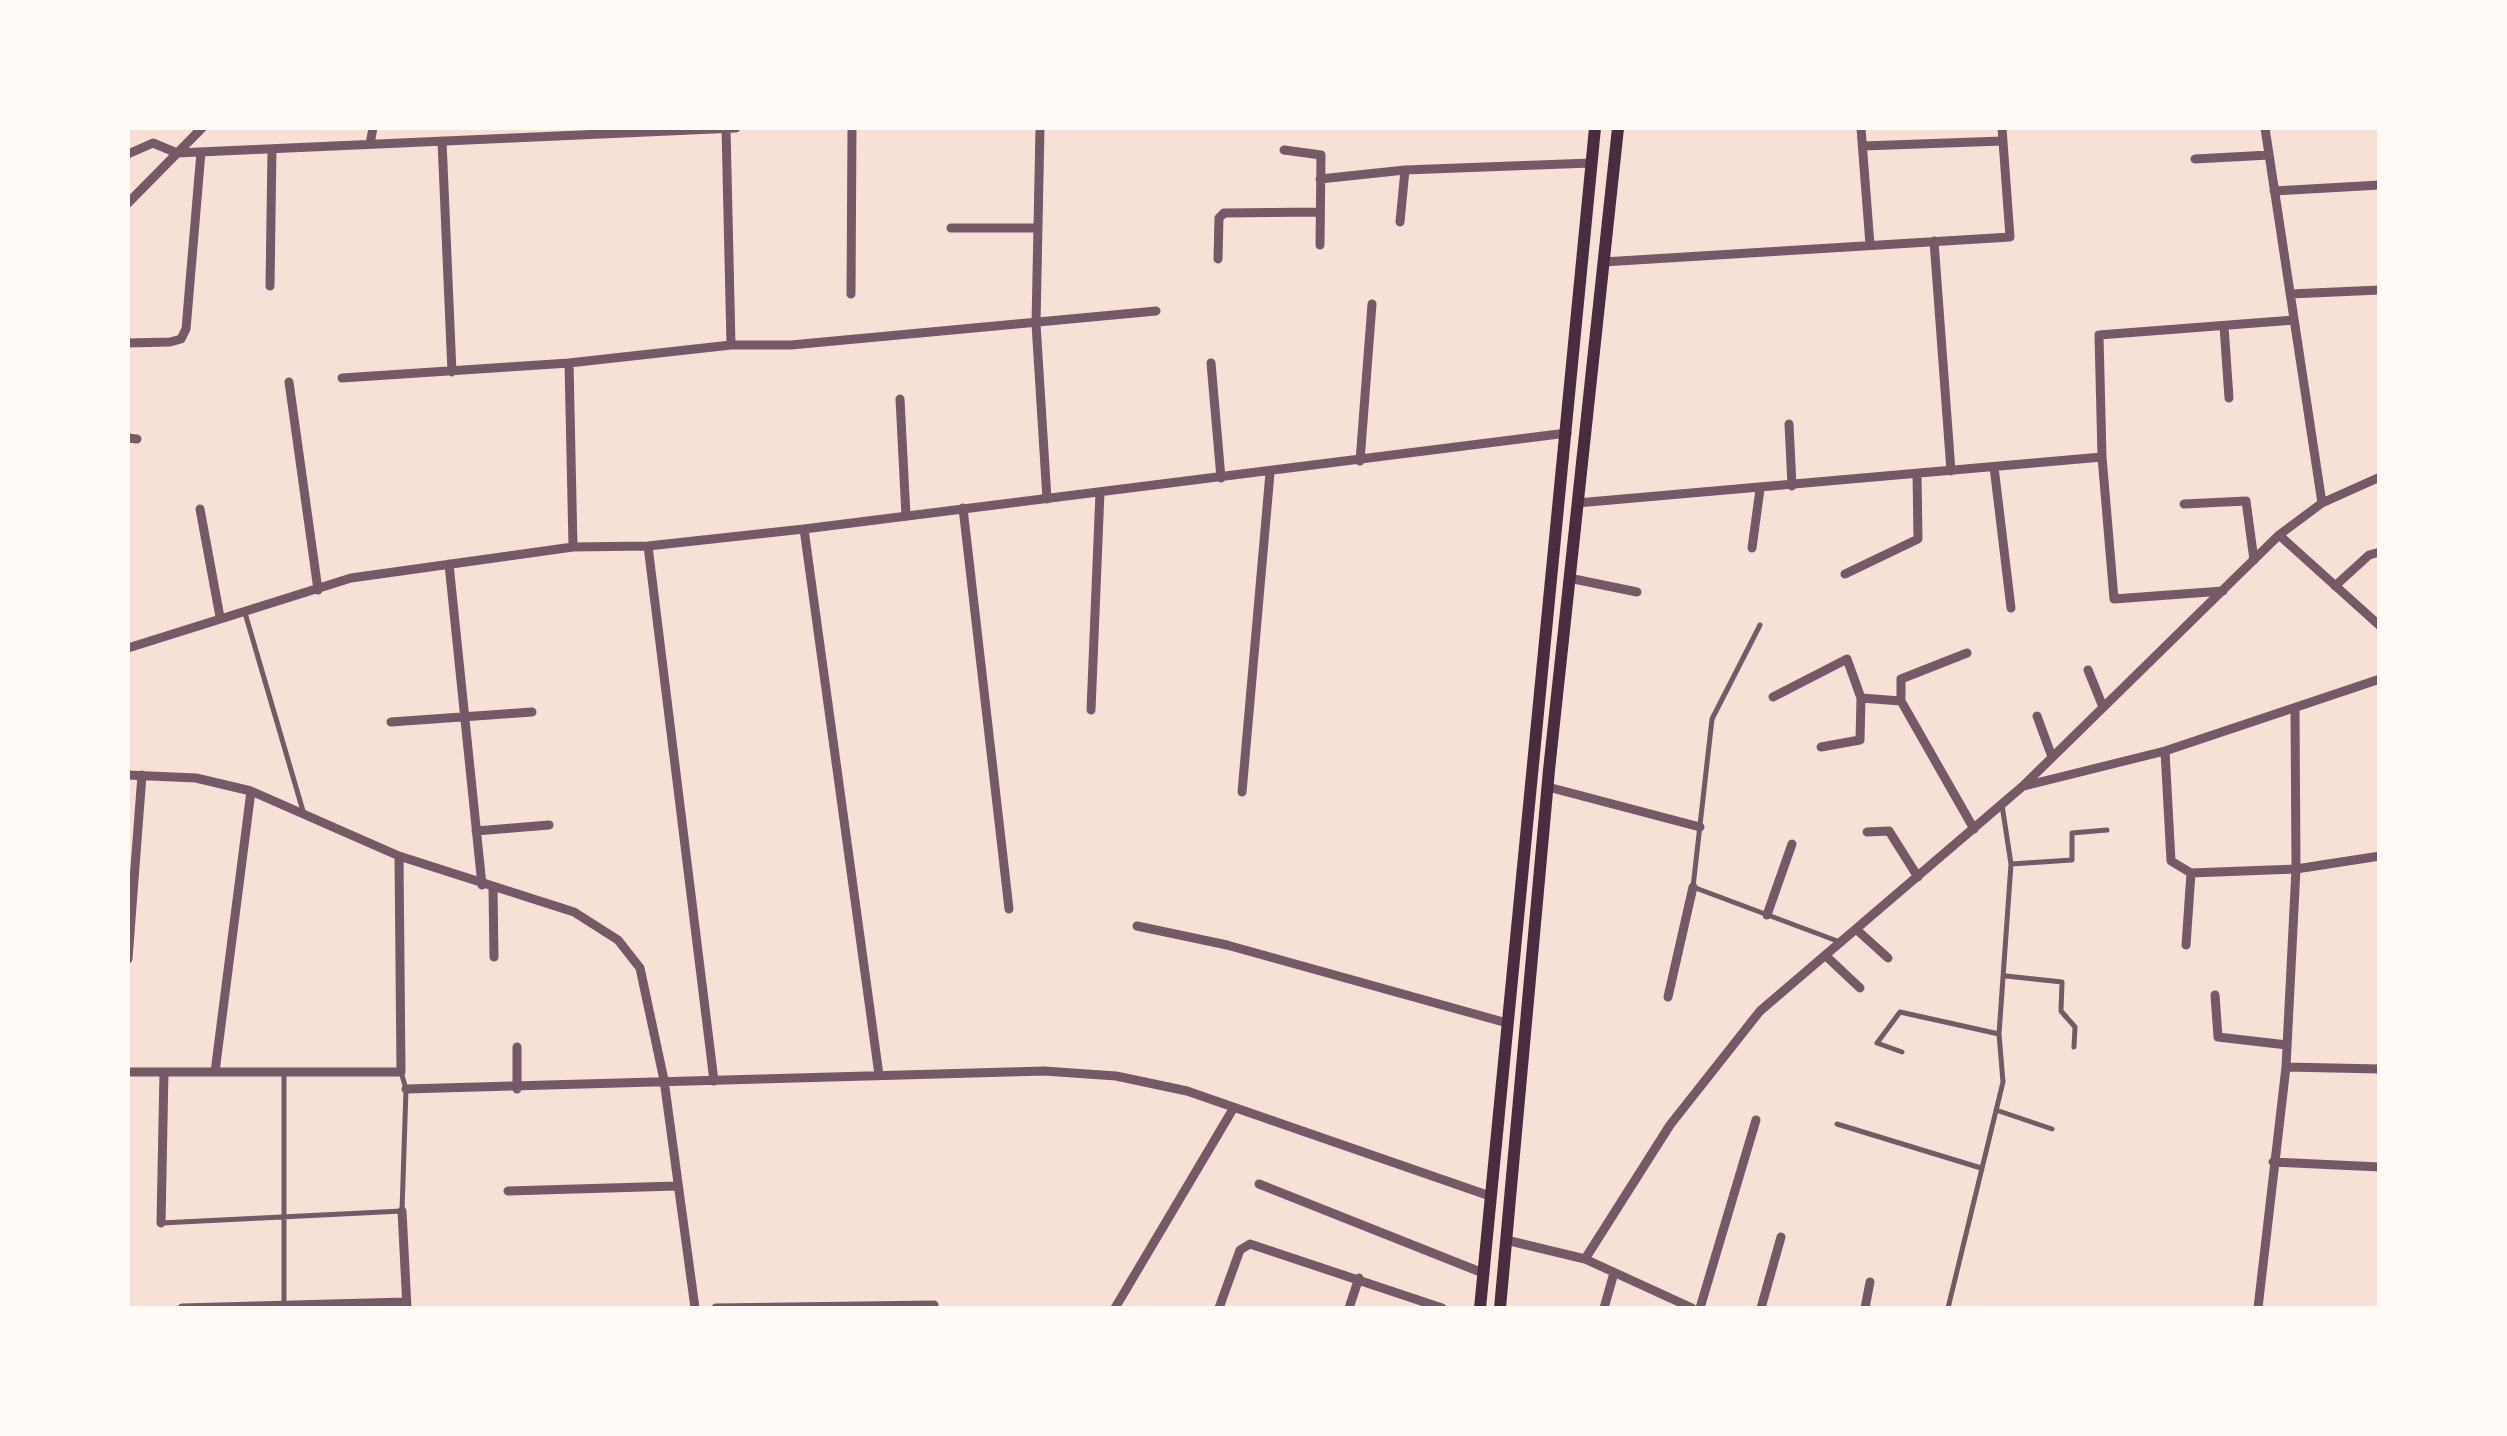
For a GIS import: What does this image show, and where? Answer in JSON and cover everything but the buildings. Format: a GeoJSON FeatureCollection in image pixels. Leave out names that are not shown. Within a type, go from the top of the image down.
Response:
{"type":"FeatureCollection","features":[{"type":"Feature","properties":{"kind":"main road"},"geometry":{"type":"LineString","coordinates":[[1480,1308],[1595,128]]}},
{"type":"Feature","properties":{"kind":"main road"},"geometry":{"type":"LineString","coordinates":[[1500,1308],[1548,787],[1618,128]]}},
{"type":"Feature","properties":{"kind":"street"},"geometry":{"type":"LineString","coordinates":[[128,203],[202,128]]}},
{"type":"Feature","properties":{"kind":"street"},"geometry":{"type":"LineString","coordinates":[[370,144],[373,128]]}},
{"type":"Feature","properties":{"kind":"street"},"geometry":{"type":"LineString","coordinates":[[726,128],[731,345]]}},
{"type":"Feature","properties":{"kind":"street"},"geometry":{"type":"LineString","coordinates":[[128,154],[153,143],[177,153],[736,128]]}},
{"type":"Feature","properties":{"kind":"street"},"geometry":{"type":"LineString","coordinates":[[851,294],[852,128]]}},
{"type":"Feature","properties":{"kind":"street"},"geometry":{"type":"LineString","coordinates":[[1040,128],[1036,324],[1046,499]]}},
{"type":"Feature","properties":{"kind":"street"},"geometry":{"type":"LineString","coordinates":[[1861,128],[1870,246]]}},
{"type":"Feature","properties":{"kind":"street"},"geometry":{"type":"LineString","coordinates":[[1603,262],[2010,237],[2002,128]]}},
{"type":"Feature","properties":{"kind":"street"},"geometry":{"type":"LineString","coordinates":[[2264,128],[2322,502]]}},
{"type":"Feature","properties":{"kind":"street"},"geometry":{"type":"LineString","coordinates":[[1862,146],[2002,140]]}},
{"type":"Feature","properties":{"kind":"street"},"geometry":{"type":"LineString","coordinates":[[442,141],[452,372]]}},
{"type":"Feature","properties":{"kind":"street"},"geometry":{"type":"LineString","coordinates":[[270,286],[272,149]]}},
{"type":"Feature","properties":{"kind":"street"},"geometry":{"type":"LineString","coordinates":[[1284,150],[1318,152],[1320,245]]}},
{"type":"Feature","properties":{"kind":"street"},"geometry":{"type":"LineString","coordinates":[[128,343],[170,342],[181,339],[186,329],[201,152]]}},
{"type":"Feature","properties":{"kind":"street"},"geometry":{"type":"LineString","coordinates":[[2195,158],[2269,155]]}},
{"type":"Feature","properties":{"kind":"street"},"geometry":{"type":"LineString","coordinates":[[1320,179],[1405,170],[1591,163]]}},
{"type":"Feature","properties":{"kind":"street"},"geometry":{"type":"LineString","coordinates":[[1400,222],[1405,170]]}},
{"type":"Feature","properties":{"kind":"street"},"geometry":{"type":"LineString","coordinates":[[2274,190],[2380,185]]}},
{"type":"Feature","properties":{"kind":"street"},"geometry":{"type":"LineString","coordinates":[[1218,259],[1220,215],[1318,212]]}},
{"type":"Feature","properties":{"kind":"street"},"geometry":{"type":"LineString","coordinates":[[951,228],[1038,228]]}},
{"type":"Feature","properties":{"kind":"street"},"geometry":{"type":"LineString","coordinates":[[1934,242],[1951,471]]}},
{"type":"Feature","properties":{"kind":"street"},"geometry":{"type":"LineString","coordinates":[[2290,294],[2380,290]]}},
{"type":"Feature","properties":{"kind":"street"},"geometry":{"type":"LineString","coordinates":[[1360,461],[1372,304]]}},
{"type":"Feature","properties":{"kind":"street"},"geometry":{"type":"LineString","coordinates":[[342,378],[569,363],[731,345],[792,345],[1156,310]]}},
{"type":"Feature","properties":{"kind":"street"},"geometry":{"type":"LineString","coordinates":[[2223,591],[2114,599],[2102,458],[2099,335],[2294,320]]}},
{"type":"Feature","properties":{"kind":"street"},"geometry":{"type":"LineString","coordinates":[[2224,326],[2229,398]]}},
{"type":"Feature","properties":{"kind":"street"},"geometry":{"type":"LineString","coordinates":[[569,363],[573,547]]}},
{"type":"Feature","properties":{"kind":"street"},"geometry":{"type":"LineString","coordinates":[[1211,363],[1221,478]]}},
{"type":"Feature","properties":{"kind":"street"},"geometry":{"type":"LineString","coordinates":[[289,382],[318,590]]}},
{"type":"Feature","properties":{"kind":"street"},"geometry":{"type":"LineString","coordinates":[[900,399],[906,516]]}},
{"type":"Feature","properties":{"kind":"street"},"geometry":{"type":"LineString","coordinates":[[1788,424],[1792,486]]}},
{"type":"Feature","properties":{"kind":"street"},"geometry":{"type":"LineString","coordinates":[[128,648],[352,578],[573,547],[648,546],[804,530],[1567,433]]}},
{"type":"Feature","properties":{"kind":"street"},"geometry":{"type":"LineString","coordinates":[[1577,503],[2102,458]]}},
{"type":"Feature","properties":{"kind":"street"},"geometry":{"type":"LineString","coordinates":[[1994,467],[2012,608]]}},
{"type":"Feature","properties":{"kind":"street"},"geometry":{"type":"LineString","coordinates":[[1242,792],[1270,473]]}},
{"type":"Feature","properties":{"kind":"street"},"geometry":{"type":"LineString","coordinates":[[1845,574],[1918,539],[1917,474]]}},
{"type":"Feature","properties":{"kind":"street"},"geometry":{"type":"LineString","coordinates":[[1586,1259],[1670,1126],[1760,1011],[2023,786],[2279,535],[2322,502],[2378,477],[2380,489]]}},
{"type":"Feature","properties":{"kind":"street"},"geometry":{"type":"LineString","coordinates":[[1752,548],[1760,489]]}},
{"type":"Feature","properties":{"kind":"street"},"geometry":{"type":"LineString","coordinates":[[1091,710],[1100,492]]}},
{"type":"Feature","properties":{"kind":"street"},"geometry":{"type":"LineString","coordinates":[[2184,504],[2246,500],[2254,560]]}},
{"type":"Feature","properties":{"kind":"street"},"geometry":{"type":"LineString","coordinates":[[963,508],[1010,909]]}},
{"type":"Feature","properties":{"kind":"street"},"geometry":{"type":"LineString","coordinates":[[200,509],[220,617]]}},
{"type":"Feature","properties":{"kind":"street"},"geometry":{"type":"LineString","coordinates":[[804,530],[880,1075]]}},
{"type":"Feature","properties":{"kind":"street"},"geometry":{"type":"LineString","coordinates":[[2279,535],[2380,626]]}},
{"type":"Feature","properties":{"kind":"street"},"geometry":{"type":"LineString","coordinates":[[648,546],[714,1081]]}},
{"type":"Feature","properties":{"kind":"street"},"geometry":{"type":"LineString","coordinates":[[2336,586],[2369,556],[2380,552]]}},
{"type":"Feature","properties":{"kind":"street"},"geometry":{"type":"LineString","coordinates":[[449,564],[476,831],[494,957]]}},
{"type":"Feature","properties":{"kind":"street"},"geometry":{"type":"LineString","coordinates":[[1569,578],[1637,592]]}},
{"type":"Feature","properties":{"kind":"street"},"geometry":{"type":"LineString","coordinates":[[1967,653],[1900,679],[1901,701],[1974,830]]}},
{"type":"Feature","properties":{"kind":"street"},"geometry":{"type":"LineString","coordinates":[[1774,697],[1847,658],[1861,698],[1860,740],[1821,747]]}},
{"type":"Feature","properties":{"kind":"street"},"geometry":{"type":"LineString","coordinates":[[2088,670],[2103,708]]}},
{"type":"Feature","properties":{"kind":"street"},"geometry":{"type":"LineString","coordinates":[[2023,786],[2165,751],[2380,678]]}},
{"type":"Feature","properties":{"kind":"street"},"geometry":{"type":"LineString","coordinates":[[1861,698],[1901,701]]}},
{"type":"Feature","properties":{"kind":"street"},"geometry":{"type":"LineString","coordinates":[[2258,1308],[2286,1067],[2296,869],[2295,710]]}},
{"type":"Feature","properties":{"kind":"street"},"geometry":{"type":"LineString","coordinates":[[391,722],[532,712]]}},
{"type":"Feature","properties":{"kind":"street"},"geometry":{"type":"LineString","coordinates":[[2037,716],[2052,757]]}},
{"type":"Feature","properties":{"kind":"street"},"geometry":{"type":"LineString","coordinates":[[2165,751],[2170,861],[2191,873],[2296,869],[2380,856]]}},
{"type":"Feature","properties":{"kind":"street"},"geometry":{"type":"LineString","coordinates":[[128,774],[196,778],[251,791],[398,856],[574,912],[618,940],[640,968],[664,1080],[695,1308]]}},
{"type":"Feature","properties":{"kind":"street"},"geometry":{"type":"LineString","coordinates":[[128,960],[142,776]]}},
{"type":"Feature","properties":{"kind":"street"},"geometry":{"type":"LineString","coordinates":[[1548,787],[1700,826]]}},
{"type":"Feature","properties":{"kind":"street"},"geometry":{"type":"LineString","coordinates":[[215,1072],[251,791]]}},
{"type":"Feature","properties":{"kind":"street"},"geometry":{"type":"LineString","coordinates":[[476,831],[549,825]]}},
{"type":"Feature","properties":{"kind":"street"},"geometry":{"type":"LineString","coordinates":[[1867,832],[1889,831],[1918,877]]}},
{"type":"Feature","properties":{"kind":"street"},"geometry":{"type":"LineString","coordinates":[[1768,915],[1792,844]]}},
{"type":"Feature","properties":{"kind":"street"},"geometry":{"type":"LineString","coordinates":[[128,1072],[401,1072],[398,856]]}},
{"type":"Feature","properties":{"kind":"street"},"geometry":{"type":"LineString","coordinates":[[2186,945],[2191,873]]}},
{"type":"Feature","properties":{"kind":"street"},"geometry":{"type":"LineString","coordinates":[[1668,997],[1693,887]]}},
{"type":"Feature","properties":{"kind":"street"},"geometry":{"type":"LineString","coordinates":[[1137,926],[1228,945],[1506,1023]]}},
{"type":"Feature","properties":{"kind":"street"},"geometry":{"type":"LineString","coordinates":[[1857,930],[1888,958]]}},
{"type":"Feature","properties":{"kind":"street"},"geometry":{"type":"LineString","coordinates":[[1826,956],[1860,988]]}},
{"type":"Feature","properties":{"kind":"street"},"geometry":{"type":"LineString","coordinates":[[2214,995],[2218,1037],[2287,1045]]}},
{"type":"Feature","properties":{"kind":"street"},"geometry":{"type":"LineString","coordinates":[[517,1047],[517,1089]]}},
{"type":"Feature","properties":{"kind":"street"},"geometry":{"type":"LineString","coordinates":[[2286,1067],[2380,1069]]}},
{"type":"Feature","properties":{"kind":"street"},"geometry":{"type":"LineString","coordinates":[[406,1089],[517,1089],[664,1080],[1044,1070],[1116,1076],[1188,1091],[1490,1196]]}},
{"type":"Feature","properties":{"kind":"street"},"geometry":{"type":"LineString","coordinates":[[161,1223],[164,1072]]}},
{"type":"Feature","properties":{"kind":"street"},"geometry":{"type":"LineString","coordinates":[[1116,1308],[1233,1109]]}},
{"type":"Feature","properties":{"kind":"street"},"geometry":{"type":"LineString","coordinates":[[1700,1308],[1756,1120]]}},
{"type":"Feature","properties":{"kind":"street"},"geometry":{"type":"LineString","coordinates":[[2272,1162],[2380,1166]]}},
{"type":"Feature","properties":{"kind":"street"},"geometry":{"type":"LineString","coordinates":[[1258,1184],[1483,1273]]}},
{"type":"Feature","properties":{"kind":"street"},"geometry":{"type":"LineString","coordinates":[[508,1191],[677,1186]]}},
{"type":"Feature","properties":{"kind":"street"},"geometry":{"type":"LineString","coordinates":[[182,1308],[406,1305],[402,1211]]}},
{"type":"Feature","properties":{"kind":"street"},"geometry":{"type":"LineString","coordinates":[[1761,1308],[1782,1238]]}},
{"type":"Feature","properties":{"kind":"street"},"geometry":{"type":"LineString","coordinates":[[1506,1240],[1586,1259],[1692,1308]]}},
{"type":"Feature","properties":{"kind":"street"},"geometry":{"type":"LineString","coordinates":[[1219,1308],[1240,1250],[1250,1244],[1359,1278],[1417,1304],[1442,1308]]}},
{"type":"Feature","properties":{"kind":"street"},"geometry":{"type":"LineString","coordinates":[[1604,1308],[1614,1273]]}},
{"type":"Feature","properties":{"kind":"street"},"geometry":{"type":"LineString","coordinates":[[1348,1308],[1359,1278]]}},
{"type":"Feature","properties":{"kind":"street"},"geometry":{"type":"LineString","coordinates":[[1865,1308],[1870,1282]]}},
{"type":"Feature","properties":{"kind":"street"},"geometry":{"type":"LineString","coordinates":[[716,1308],[934,1305]]}},
{"type":"Feature","properties":{"kind":"lane"},"geometry":{"type":"LineString","coordinates":[[244,609],[303,811]]}},
{"type":"Feature","properties":{"kind":"lane"},"geometry":{"type":"LineString","coordinates":[[1760,625],[1712,719],[1693,887],[1843,942]]}},
{"type":"Feature","properties":{"kind":"lane"},"geometry":{"type":"LineString","coordinates":[[1948,1308],[2003,1082],[1999,1034],[2011,864],[2002,805]]}},
{"type":"Feature","properties":{"kind":"lane"},"geometry":{"type":"LineString","coordinates":[[2011,864],[2072,860],[2072,833],[2108,830]]}},
{"type":"Feature","properties":{"kind":"lane"},"geometry":{"type":"LineString","coordinates":[[2006,976],[2062,982],[2061,1011],[2076,1026],[2074,1047]]}},
{"type":"Feature","properties":{"kind":"lane"},"geometry":{"type":"LineString","coordinates":[[1902,1052],[1877,1043],[1900,1012],[1999,1034]]}},
{"type":"Feature","properties":{"kind":"lane"},"geometry":{"type":"LineString","coordinates":[[284,1072],[284,1305]]}},
{"type":"Feature","properties":{"kind":"lane"},"geometry":{"type":"LineString","coordinates":[[161,1223],[402,1211],[406,1089],[401,1072]]}},
{"type":"Feature","properties":{"kind":"lane"},"geometry":{"type":"LineString","coordinates":[[1996,1110],[2052,1129]]}},
{"type":"Feature","properties":{"kind":"lane"},"geometry":{"type":"LineString","coordinates":[[1837,1124],[1981,1168]]}}]}
